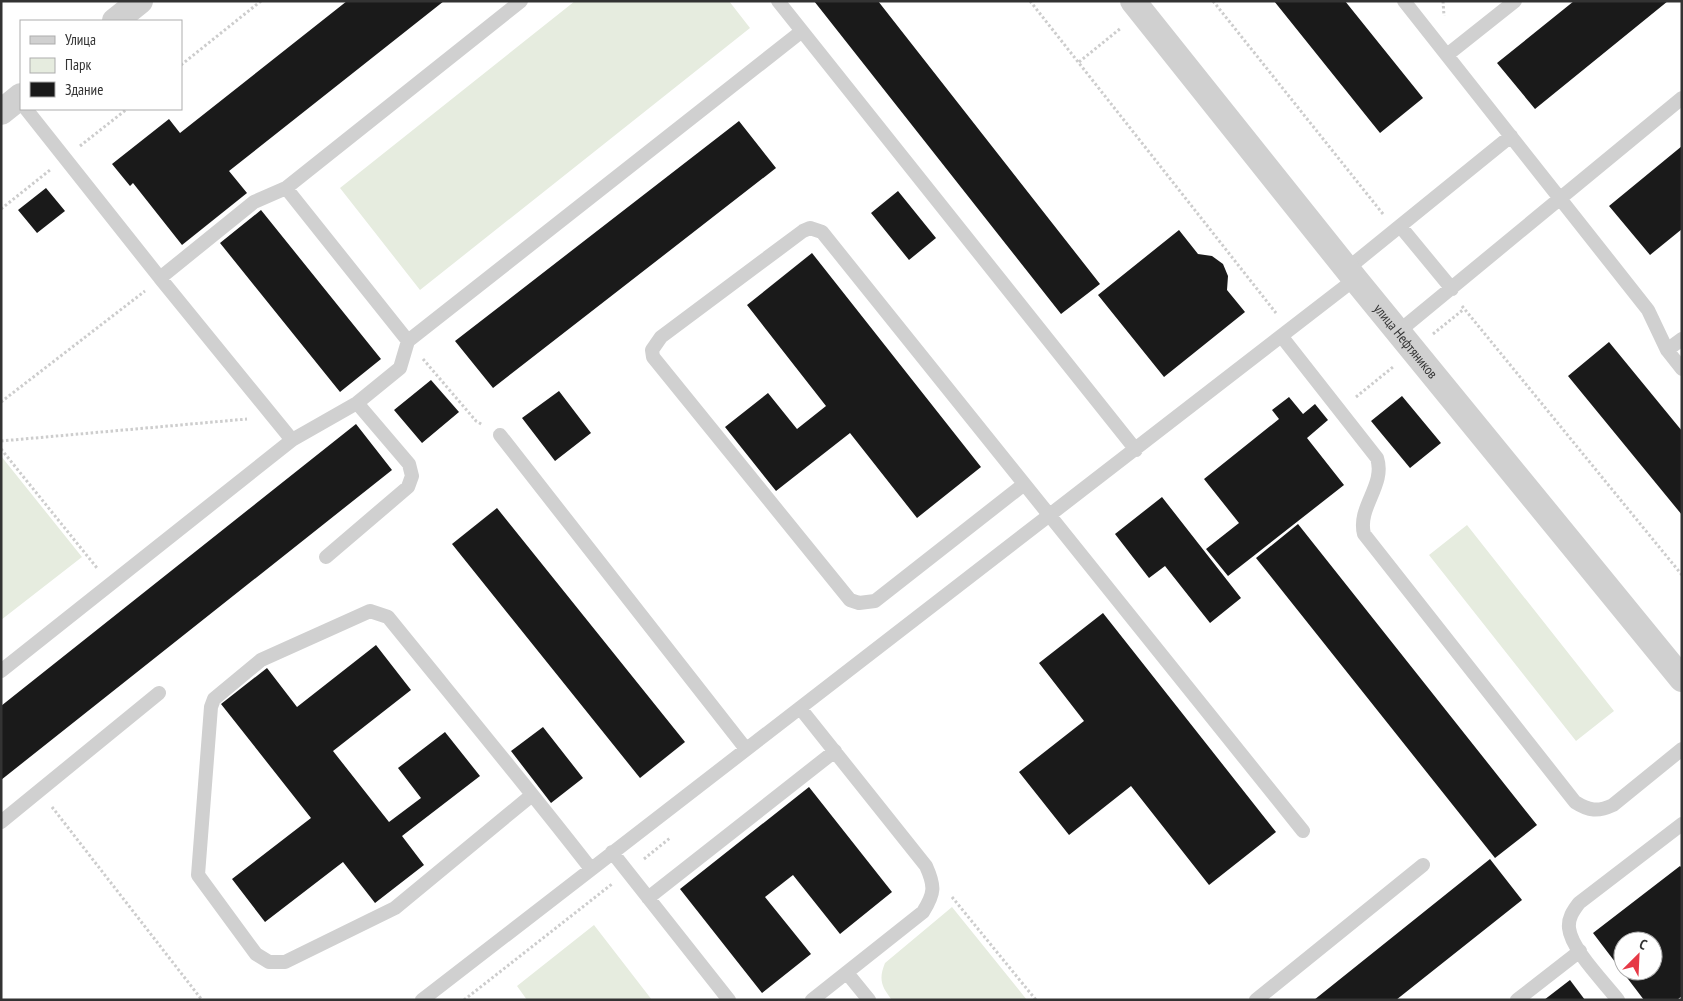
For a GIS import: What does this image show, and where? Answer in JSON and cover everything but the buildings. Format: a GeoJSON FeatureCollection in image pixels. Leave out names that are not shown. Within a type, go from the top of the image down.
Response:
{"type":"FeatureCollection","features":[{"type":"Feature","properties":{"kind":"street"},"geometry":{"type":"LineString","coordinates":[[116,20],[140,1]]}},
{"type":"Feature","properties":{"kind":"street","name":"улица Нефтяников"},"geometry":{"type":"LineString","coordinates":[[1137,7],[1398,332],[1682,679]]}},
{"type":"Feature","properties":{"kind":"lane"},"geometry":{"type":"LineString","coordinates":[[160,278],[254,202],[286,188],[521,1]]}},
{"type":"Feature","properties":{"kind":"lane"},"geometry":{"type":"LineString","coordinates":[[778,1],[1136,450]]}},
{"type":"Feature","properties":{"kind":"lane"},"geometry":{"type":"LineString","coordinates":[[1404,1],[1648,310],[1667,350],[1682,369]]}},
{"type":"Feature","properties":{"kind":"lane"},"geometry":{"type":"LineString","coordinates":[[1447,55],[1515,1]]}},
{"type":"Feature","properties":{"kind":"lane"},"geometry":{"type":"LineString","coordinates":[[1,671],[292,440],[357,403],[400,368],[408,341],[802,31]]}},
{"type":"Feature","properties":{"kind":"lane"},"geometry":{"type":"LineString","coordinates":[[1398,332],[1682,98]]}},
{"type":"Feature","properties":{"kind":"lane"},"geometry":{"type":"LineString","coordinates":[[22,110],[292,440]]}},
{"type":"Feature","properties":{"kind":"lane"},"geometry":{"type":"LineString","coordinates":[[422,1000],[1282,337],[1400,226],[1511,136]]}},
{"type":"Feature","properties":{"kind":"lane"},"geometry":{"type":"LineString","coordinates":[[286,188],[408,341]]}},
{"type":"Feature","properties":{"kind":"lane"},"geometry":{"type":"LineString","coordinates":[[1400,226],[1452,289]]}},
{"type":"Feature","properties":{"kind":"lane"},"geometry":{"type":"LineString","coordinates":[[1023,485],[875,601],[859,603],[850,600],[653,357],[652,350],[660,337],[803,231],[810,228],[822,232],[1023,485],[1303,831]]}},
{"type":"Feature","properties":{"kind":"lane"},"geometry":{"type":"LineString","coordinates":[[1282,337],[1377,458],[1380,467],[1378,480],[1362,516],[1364,534],[1575,802],[1588,810],[1602,810],[1613,805],[1682,749]]}},
{"type":"Feature","properties":{"kind":"lane"},"geometry":{"type":"LineString","coordinates":[[1667,350],[1682,339]]}},
{"type":"Feature","properties":{"kind":"lane"},"geometry":{"type":"LineString","coordinates":[[326,557],[408,487],[412,476],[409,464],[357,403]]}},
{"type":"Feature","properties":{"kind":"lane"},"geometry":{"type":"LineString","coordinates":[[500,435],[746,749]]}},
{"type":"Feature","properties":{"kind":"lane"},"geometry":{"type":"LineString","coordinates":[[532,795],[395,908],[285,962],[270,962],[256,954],[198,875],[211,707],[214,699],[261,660],[365,612],[377,611],[388,617],[532,795],[591,869]]}},
{"type":"Feature","properties":{"kind":"lane"},"geometry":{"type":"LineString","coordinates":[[1,822],[159,693]]}},
{"type":"Feature","properties":{"kind":"lane"},"geometry":{"type":"LineString","coordinates":[[800,708],[926,866],[932,880],[932,897],[923,912],[812,1000]]}},
{"type":"Feature","properties":{"kind":"lane"},"geometry":{"type":"LineString","coordinates":[[648,898],[835,751]]}},
{"type":"Feature","properties":{"kind":"lane"},"geometry":{"type":"LineString","coordinates":[[1618,1000],[1572,942],[1568,927],[1570,915],[1579,904],[1682,824]]}},
{"type":"Feature","properties":{"kind":"lane"},"geometry":{"type":"LineString","coordinates":[[612,852],[729,1000]]}},
{"type":"Feature","properties":{"kind":"lane"},"geometry":{"type":"LineString","coordinates":[[1256,1000],[1423,865]]}},
{"type":"Feature","properties":{"kind":"lane"},"geometry":{"type":"LineString","coordinates":[[1517,1000],[1580,951]]}},
{"type":"Feature","properties":{"kind":"lane"},"geometry":{"type":"LineString","coordinates":[[847,973],[869,1000]]}},
{"type":"Feature","properties":{"kind":"path"},"geometry":{"type":"LineString","coordinates":[[182,64],[261,1]]}},
{"type":"Feature","properties":{"kind":"path"},"geometry":{"type":"LineString","coordinates":[[1030,1],[1276,310],[1282,337]]}},
{"type":"Feature","properties":{"kind":"path"},"geometry":{"type":"LineString","coordinates":[[1078,62],[1137,7]]}},
{"type":"Feature","properties":{"kind":"path"},"geometry":{"type":"LineString","coordinates":[[1,402],[160,278]]}},
{"type":"Feature","properties":{"kind":"path"},"geometry":{"type":"LineString","coordinates":[[408,341],[476,421],[500,435]]}},
{"type":"Feature","properties":{"kind":"path"},"geometry":{"type":"LineString","coordinates":[[1,441],[273,417]]}},
{"type":"Feature","properties":{"kind":"path"},"geometry":{"type":"LineString","coordinates":[[1,448],[110,584]]}},
{"type":"Feature","properties":{"kind":"path"},"geometry":{"type":"LineString","coordinates":[[40,790],[202,1000]]}},
{"type":"Feature","properties":{"kind":"path"},"geometry":{"type":"LineString","coordinates":[[926,866],[1036,1000]]}},
{"type":"Feature","properties":{"kind":"green space"},"geometry":{"type":"Polygon","coordinates":[[[575,1],[729,1],[750,28],[420,290],[340,188],[575,1]]]}},
{"type":"Feature","properties":{"kind":"green space"},"geometry":{"type":"Polygon","coordinates":[[[1,456],[82,557],[1,620],[1,456]]]}},
{"type":"Feature","properties":{"kind":"green space"},"geometry":{"type":"Polygon","coordinates":[[[1467,525],[1614,711],[1576,741],[1429,555],[1467,525]]]}},
{"type":"Feature","properties":{"kind":"green space"},"geometry":{"type":"Polygon","coordinates":[[[952,907],[1027,1000],[892,1000],[882,983],[885,963],[952,907]]]}},
{"type":"Feature","properties":{"kind":"green space"},"geometry":{"type":"Polygon","coordinates":[[[594,925],[652,1000],[527,1000],[517,986],[594,925]]]}}]}
